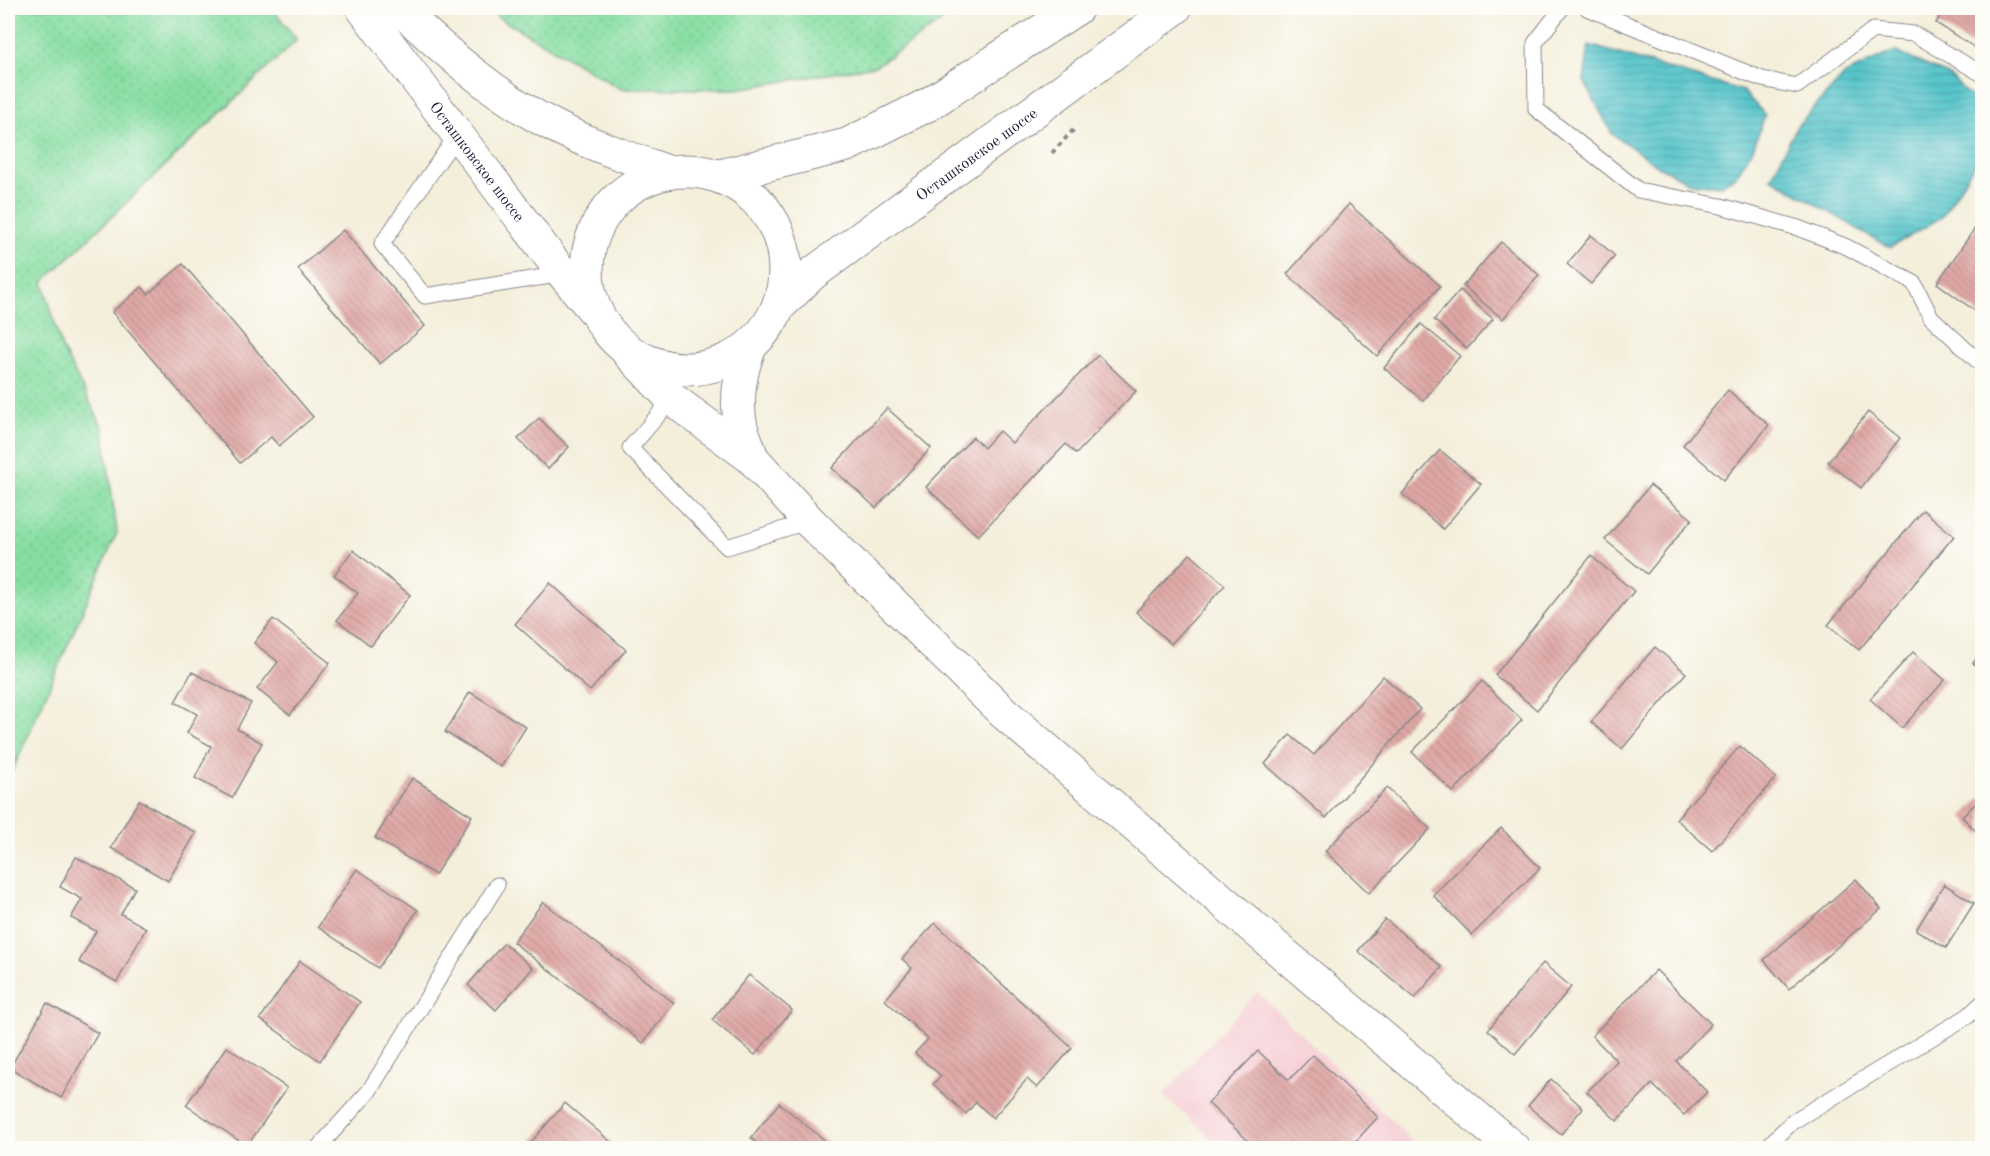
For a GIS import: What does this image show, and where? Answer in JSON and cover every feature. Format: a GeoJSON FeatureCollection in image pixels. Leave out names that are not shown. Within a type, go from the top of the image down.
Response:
{"type":"FeatureCollection","features":[{"type":"Feature","properties":{"kind":"street","name":"Осташковское шоссе"},"geometry":{"type":"LineString","coordinates":[[362,8],[562,274],[596,312]]}},
{"type":"Feature","properties":{"kind":"street","name":"Осташковское шоссе"},"geometry":{"type":"LineString","coordinates":[[399,8],[443,50],[497,90],[552,126],[601,148],[669,172]]}},
{"type":"Feature","properties":{"kind":"street","name":"Осташковское шоссе"},"geometry":{"type":"LineString","coordinates":[[720,176],[848,145],[929,104],[1077,8]]}},
{"type":"Feature","properties":{"kind":"street","name":"Осташковское шоссе"},"geometry":{"type":"LineString","coordinates":[[780,305],[812,274],[1175,8]]}},
{"type":"Feature","properties":{"kind":"street","name":"Осташковское шоссе"},"geometry":{"type":"LineString","coordinates":[[695,171],[720,176],[743,188],[763,206],[777,228],[784,253],[785,270],[780,305],[768,328],[750,347],[727,362],[703,369],[677,370],[651,364],[628,352],[609,334],[596,312],[587,287],[586,261],[592,236],[604,213],[622,193],[644,179],[669,172],[695,171]]}},
{"type":"Feature","properties":{"kind":"street"},"geometry":{"type":"LineString","coordinates":[[750,347],[742,367],[739,398],[741,426],[752,458]]}},
{"type":"Feature","properties":{"kind":"street"},"geometry":{"type":"LineString","coordinates":[[628,352],[672,399],[752,458],[809,521],[1004,712],[1513,1149]]}},
{"type":"Feature","properties":{"kind":"lane"},"geometry":{"type":"LineString","coordinates":[[1562,8],[1535,43],[1536,109],[1638,190],[1721,206],[1798,228],[1847,247],[1914,283],[1931,317],[1983,365]]}},
{"type":"Feature","properties":{"kind":"lane"},"geometry":{"type":"LineString","coordinates":[[1587,8],[1762,79],[1797,86],[1873,30],[1914,34],[1983,74]]}},
{"type":"Feature","properties":{"kind":"lane"},"geometry":{"type":"LineString","coordinates":[[457,135],[382,244],[425,296],[562,274]]}},
{"type":"Feature","properties":{"kind":"lane"},"geometry":{"type":"LineString","coordinates":[[672,399],[630,448],[727,547],[809,521]]}},
{"type":"Feature","properties":{"kind":"lane"},"geometry":{"type":"LineString","coordinates":[[318,1149],[369,1091],[497,885]]}},
{"type":"Feature","properties":{"kind":"lane"},"geometry":{"type":"LineString","coordinates":[[1766,1149],[1792,1122],[1968,1016],[1983,1003]]}},
{"type":"Feature","properties":{"kind":"shaded area"},"geometry":{"type":"Polygon","coordinates":[[[1257,992],[1413,1141],[1406,1148],[1222,1148],[1163,1095],[1257,992]]]}},
{"type":"Feature","properties":{"kind":"green space"},"geometry":{"type":"Polygon","coordinates":[[[8,8],[272,8],[297,40],[43,282],[62,348],[103,428],[117,533],[8,781],[8,8]]]}},
{"type":"Feature","properties":{"kind":"green space"},"geometry":{"type":"Polygon","coordinates":[[[489,8],[962,8],[875,66],[737,89],[621,89],[499,18],[489,8]]]}},
{"type":"Feature","properties":{"kind":"water"},"geometry":{"type":"Polygon","coordinates":[[[1589,45],[1743,91],[1765,115],[1753,149],[1736,176],[1719,186],[1690,183],[1660,167],[1612,134],[1584,81],[1589,45]]]}},
{"type":"Feature","properties":{"kind":"water"},"geometry":{"type":"Polygon","coordinates":[[[1894,51],[1950,76],[1982,108],[1982,133],[1976,162],[1942,217],[1890,248],[1771,178],[1797,126],[1845,74],[1894,51]]]}},
{"type":"Feature","properties":{"kind":"building"},"geometry":{"type":"Polygon","coordinates":[[[1945,8],[1982,8],[1982,52],[1936,23],[1945,8]]]}},
{"type":"Feature","properties":{"kind":"building"},"geometry":{"type":"Polygon","coordinates":[[[1349,204],[1440,286],[1377,356],[1287,274],[1349,204]]]}},
{"type":"Feature","properties":{"kind":"building"},"geometry":{"type":"Polygon","coordinates":[[[1982,218],[1982,316],[1937,283],[1982,218]]]}},
{"type":"Feature","properties":{"kind":"building"},"geometry":{"type":"Polygon","coordinates":[[[343,230],[425,326],[380,364],[298,269],[343,230]]]}},
{"type":"Feature","properties":{"kind":"building"},"geometry":{"type":"Polygon","coordinates":[[[1591,235],[1615,256],[1591,284],[1567,264],[1591,235]]]}},
{"type":"Feature","properties":{"kind":"building"},"geometry":{"type":"Polygon","coordinates":[[[1501,242],[1539,275],[1503,319],[1463,286],[1501,242]]]}},
{"type":"Feature","properties":{"kind":"building"},"geometry":{"type":"Polygon","coordinates":[[[183,264],[313,417],[279,446],[271,437],[240,463],[112,312],[142,287],[148,294],[183,264]]]}},
{"type":"Feature","properties":{"kind":"building"},"geometry":{"type":"Polygon","coordinates":[[[1460,290],[1493,319],[1467,349],[1434,320],[1460,290]]]}},
{"type":"Feature","properties":{"kind":"building"},"geometry":{"type":"Polygon","coordinates":[[[1421,324],[1460,356],[1423,401],[1384,368],[1421,324]]]}},
{"type":"Feature","properties":{"kind":"building"},"geometry":{"type":"Polygon","coordinates":[[[1098,355],[1136,391],[1076,454],[1066,444],[978,536],[926,487],[973,437],[984,448],[999,431],[1012,443],[1098,355]]]}},
{"type":"Feature","properties":{"kind":"building"},"geometry":{"type":"Polygon","coordinates":[[[1728,390],[1769,425],[1724,480],[1683,445],[1728,390]]]}},
{"type":"Feature","properties":{"kind":"building"},"geometry":{"type":"Polygon","coordinates":[[[887,408],[931,448],[876,508],[832,468],[887,408]]]}},
{"type":"Feature","properties":{"kind":"building"},"geometry":{"type":"Polygon","coordinates":[[[1868,412],[1900,438],[1861,488],[1828,462],[1868,412]]]}},
{"type":"Feature","properties":{"kind":"building"},"geometry":{"type":"Polygon","coordinates":[[[539,418],[569,447],[548,469],[518,439],[539,418]]]}},
{"type":"Feature","properties":{"kind":"building"},"geometry":{"type":"Polygon","coordinates":[[[1440,450],[1481,484],[1443,529],[1402,494],[1440,450]]]}},
{"type":"Feature","properties":{"kind":"building"},"geometry":{"type":"Polygon","coordinates":[[[1650,485],[1692,519],[1647,574],[1605,540],[1650,485]]]}},
{"type":"Feature","properties":{"kind":"building"},"geometry":{"type":"Polygon","coordinates":[[[1923,510],[1954,536],[1859,650],[1828,625],[1923,510]]]}},
{"type":"Feature","properties":{"kind":"building"},"geometry":{"type":"Polygon","coordinates":[[[353,550],[410,595],[371,646],[337,620],[358,593],[334,575],[353,550]]]}},
{"type":"Feature","properties":{"kind":"building"},"geometry":{"type":"Polygon","coordinates":[[[1190,554],[1225,585],[1171,644],[1136,612],[1190,554]]]}},
{"type":"Feature","properties":{"kind":"building"},"geometry":{"type":"Polygon","coordinates":[[[1591,556],[1634,591],[1537,710],[1495,675],[1591,556]]]}},
{"type":"Feature","properties":{"kind":"building"},"geometry":{"type":"Polygon","coordinates":[[[550,583],[626,650],[590,691],[515,624],[550,583]]]}},
{"type":"Feature","properties":{"kind":"building"},"geometry":{"type":"Polygon","coordinates":[[[273,619],[330,663],[290,715],[257,689],[278,662],[254,643],[273,619]]]}},
{"type":"Feature","properties":{"kind":"building"},"geometry":{"type":"Polygon","coordinates":[[[1655,647],[1686,673],[1622,749],[1591,722],[1655,647]]]}},
{"type":"Feature","properties":{"kind":"building"},"geometry":{"type":"Polygon","coordinates":[[[1982,651],[1982,671],[1973,663],[1982,651]]]}},
{"type":"Feature","properties":{"kind":"building"},"geometry":{"type":"Polygon","coordinates":[[[1913,652],[1945,680],[1902,728],[1870,699],[1913,652]]]}},
{"type":"Feature","properties":{"kind":"building"},"geometry":{"type":"Polygon","coordinates":[[[192,672],[251,703],[237,729],[262,743],[232,798],[195,778],[211,746],[187,733],[197,714],[175,702],[192,672]]]}},
{"type":"Feature","properties":{"kind":"building"},"geometry":{"type":"Polygon","coordinates":[[[1383,676],[1420,709],[1326,818],[1265,764],[1290,735],[1314,755],[1383,676]]]}},
{"type":"Feature","properties":{"kind":"building"},"geometry":{"type":"Polygon","coordinates":[[[1482,681],[1522,720],[1453,792],[1412,752],[1482,681]]]}},
{"type":"Feature","properties":{"kind":"building"},"geometry":{"type":"Polygon","coordinates":[[[470,692],[526,727],[501,767],[445,732],[470,692]]]}},
{"type":"Feature","properties":{"kind":"building"},"geometry":{"type":"Polygon","coordinates":[[[1740,746],[1776,778],[1712,851],[1676,819],[1740,746]]]}},
{"type":"Feature","properties":{"kind":"building"},"geometry":{"type":"Polygon","coordinates":[[[412,778],[472,816],[435,875],[375,838],[412,778]]]}},
{"type":"Feature","properties":{"kind":"building"},"geometry":{"type":"Polygon","coordinates":[[[1387,788],[1430,829],[1369,893],[1325,851],[1387,788]]]}},
{"type":"Feature","properties":{"kind":"building"},"geometry":{"type":"Polygon","coordinates":[[[1982,797],[1982,837],[1962,817],[1982,797]]]}},
{"type":"Feature","properties":{"kind":"building"},"geometry":{"type":"Polygon","coordinates":[[[139,800],[196,833],[168,881],[111,848],[139,800]]]}},
{"type":"Feature","properties":{"kind":"building"},"geometry":{"type":"Polygon","coordinates":[[[1501,828],[1540,868],[1472,935],[1433,895],[1501,828]]]}},
{"type":"Feature","properties":{"kind":"building"},"geometry":{"type":"Polygon","coordinates":[[[76,857],[135,888],[121,914],[146,928],[117,982],[79,962],[96,931],[71,918],[82,899],[60,887],[76,857]]]}},
{"type":"Feature","properties":{"kind":"building"},"geometry":{"type":"Polygon","coordinates":[[[357,869],[418,910],[378,968],[318,927],[357,869]]]}},
{"type":"Feature","properties":{"kind":"building"},"geometry":{"type":"Polygon","coordinates":[[[1856,879],[1881,909],[1789,989],[1764,960],[1856,879]]]}},
{"type":"Feature","properties":{"kind":"building"},"geometry":{"type":"Polygon","coordinates":[[[1944,884],[1974,903],[1946,948],[1916,930],[1944,884]]]}},
{"type":"Feature","properties":{"kind":"building"},"geometry":{"type":"Polygon","coordinates":[[[543,902],[674,1003],[643,1043],[513,942],[543,902]]]}},
{"type":"Feature","properties":{"kind":"building"},"geometry":{"type":"Polygon","coordinates":[[[1385,919],[1442,967],[1415,998],[1358,951],[1385,919]]]}},
{"type":"Feature","properties":{"kind":"building"},"geometry":{"type":"Polygon","coordinates":[[[935,923],[1072,1048],[1037,1088],[1027,1079],[993,1118],[976,1102],[966,1114],[933,1084],[941,1076],[915,1053],[928,1039],[885,1000],[912,968],[902,959],[935,923]]]}},
{"type":"Feature","properties":{"kind":"building"},"geometry":{"type":"Polygon","coordinates":[[[504,943],[533,968],[496,1010],[468,985],[504,943]]]}},
{"type":"Feature","properties":{"kind":"building"},"geometry":{"type":"Polygon","coordinates":[[[300,961],[360,1002],[320,1061],[260,1019],[300,961]]]}},
{"type":"Feature","properties":{"kind":"building"},"geometry":{"type":"Polygon","coordinates":[[[1543,963],[1571,987],[1515,1054],[1488,1030],[1543,963]]]}},
{"type":"Feature","properties":{"kind":"building"},"geometry":{"type":"Polygon","coordinates":[[[1656,970],[1711,1024],[1676,1061],[1707,1092],[1684,1115],[1652,1084],[1617,1121],[1587,1092],[1617,1061],[1592,1036],[1656,970]]]}},
{"type":"Feature","properties":{"kind":"building"},"geometry":{"type":"Polygon","coordinates":[[[749,975],[792,1010],[755,1055],[712,1020],[749,975]]]}},
{"type":"Feature","properties":{"kind":"building"},"geometry":{"type":"Polygon","coordinates":[[[47,1003],[98,1033],[61,1098],[10,1068],[47,1003]]]}},
{"type":"Feature","properties":{"kind":"building"},"geometry":{"type":"Polygon","coordinates":[[[227,1047],[287,1088],[247,1146],[186,1105],[227,1047]]]}},
{"type":"Feature","properties":{"kind":"building"},"geometry":{"type":"Polygon","coordinates":[[[1258,1051],[1289,1080],[1313,1055],[1378,1117],[1354,1143],[1360,1148],[1256,1148],[1208,1103],[1258,1051]]]}},
{"type":"Feature","properties":{"kind":"building"},"geometry":{"type":"Polygon","coordinates":[[[1551,1079],[1583,1108],[1561,1134],[1528,1106],[1551,1079]]]}},
{"type":"Feature","properties":{"kind":"building"},"geometry":{"type":"Polygon","coordinates":[[[565,1103],[618,1148],[526,1148],[565,1103]]]}},
{"type":"Feature","properties":{"kind":"building"},"geometry":{"type":"Polygon","coordinates":[[[779,1103],[834,1148],[763,1148],[751,1138],[779,1103]]]}}]}
